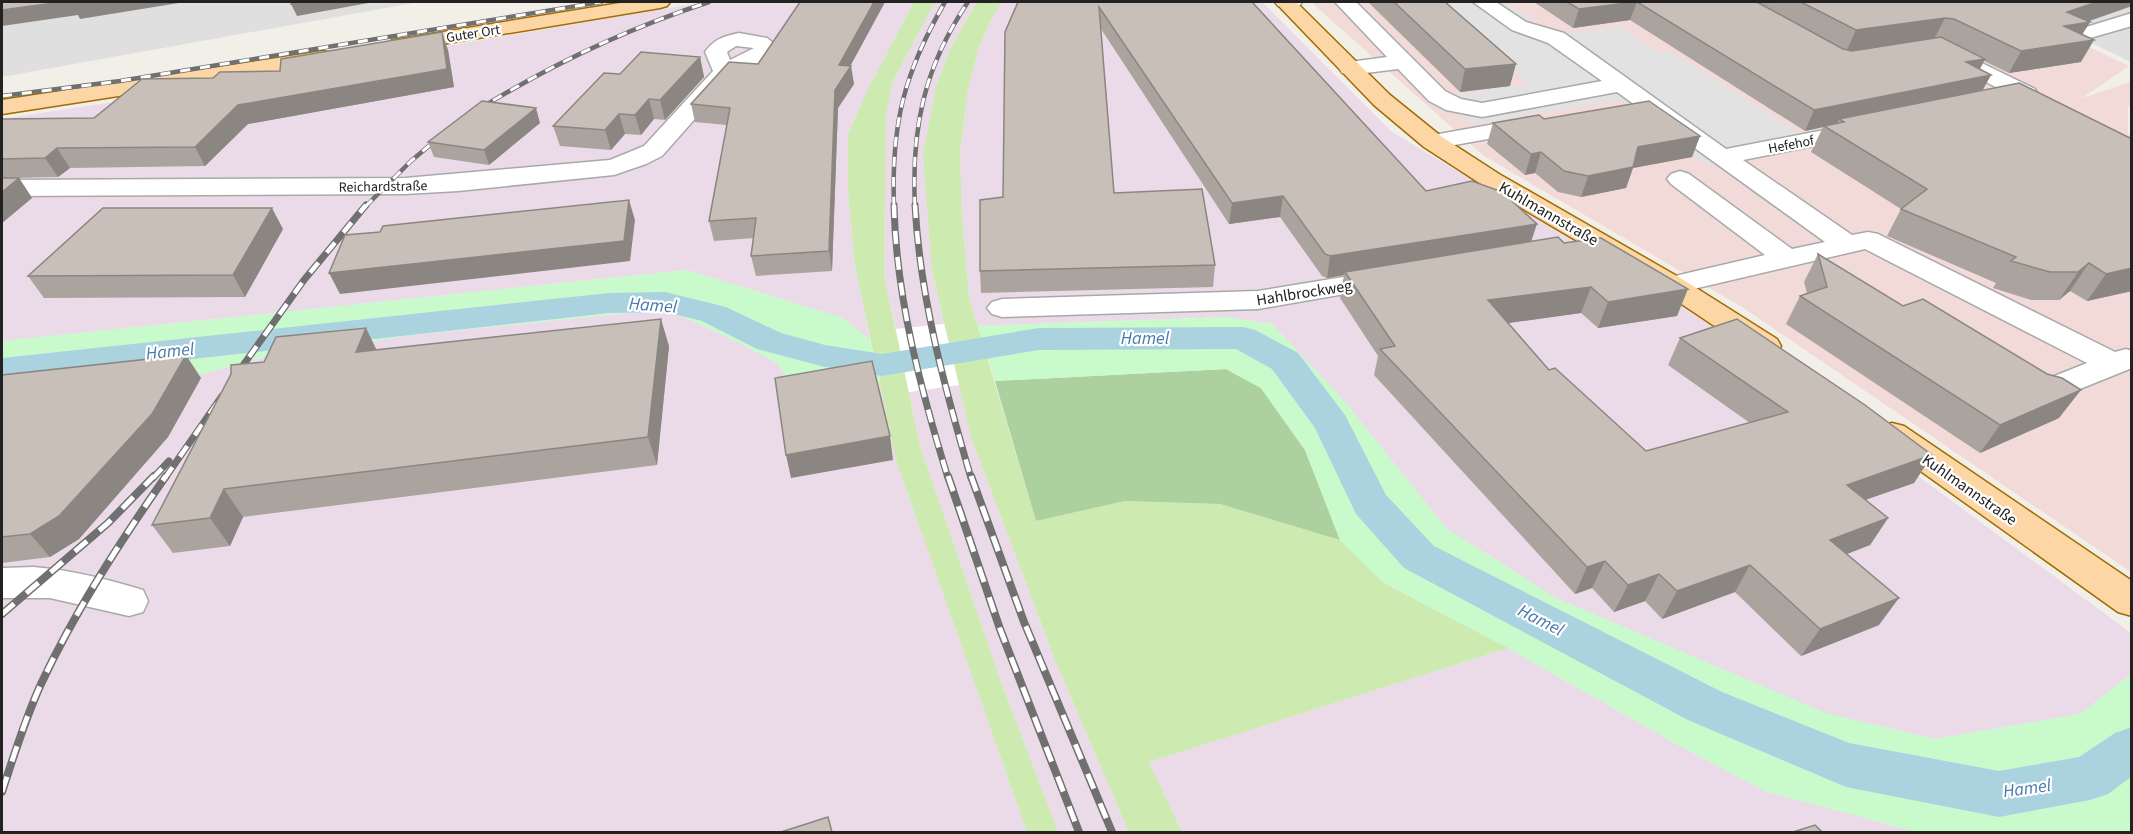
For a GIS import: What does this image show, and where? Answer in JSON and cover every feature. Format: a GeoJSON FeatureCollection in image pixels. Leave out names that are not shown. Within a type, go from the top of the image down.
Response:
{"type":"FeatureCollection","features":[{"type":"Feature","properties":{"kind":"main road","name":"Guter Ort"},"geometry":{"type":"LineString","coordinates":[[381,48],[660,2]]}},
{"type":"Feature","properties":{"kind":"main road","name":"Kuhlmannstraße"},"geometry":{"type":"LineString","coordinates":[[1285,2],[1382,100],[1432,142],[1490,179],[1672,285],[1793,364]]}},
{"type":"Feature","properties":{"kind":"main road"},"geometry":{"type":"LineString","coordinates":[[2,107],[347,54]]}},
{"type":"Feature","properties":{"kind":"main road","name":"Kuhlmannstraße"},"geometry":{"type":"LineString","coordinates":[[1870,418],[2132,601]]}},
{"type":"Feature","properties":{"kind":"street"},"geometry":{"type":"LineString","coordinates":[[1285,2],[1292,2]]}},
{"type":"Feature","properties":{"kind":"street"},"geometry":{"type":"LineString","coordinates":[[1345,2],[1437,96],[1464,108],[1482,110],[1620,85]]}},
{"type":"Feature","properties":{"kind":"street"},"geometry":{"type":"LineString","coordinates":[[1483,2],[1519,26],[1556,39],[1854,252],[2122,360]]}},
{"type":"Feature","properties":{"kind":"street"},"geometry":{"type":"LineString","coordinates":[[2090,32],[2132,19]]}},
{"type":"Feature","properties":{"kind":"street"},"geometry":{"type":"LineString","coordinates":[[1934,47],[2027,94],[1992,101]]}},
{"type":"Feature","properties":{"kind":"street"},"geometry":{"type":"LineString","coordinates":[[1350,68],[1404,62]]}},
{"type":"Feature","properties":{"kind":"street","name":"Reichardstraße"},"geometry":{"type":"LineString","coordinates":[[2,188],[397,186],[458,183],[598,169],[637,159],[653,151],[724,72]]}},
{"type":"Feature","properties":{"kind":"street"},"geometry":{"type":"LineString","coordinates":[[1612,110],[1647,104]]}},
{"type":"Feature","properties":{"kind":"street"},"geometry":{"type":"LineString","coordinates":[[1432,142],[1554,120]]}},
{"type":"Feature","properties":{"kind":"street","name":"Hefehof"},"geometry":{"type":"LineString","coordinates":[[1722,157],[1878,126]]}},
{"type":"Feature","properties":{"kind":"street"},"geometry":{"type":"LineString","coordinates":[[1680,179],[1801,256]]}},
{"type":"Feature","properties":{"kind":"street"},"geometry":{"type":"LineString","coordinates":[[1558,251],[1604,244]]}},
{"type":"Feature","properties":{"kind":"street"},"geometry":{"type":"LineString","coordinates":[[1672,285],[1801,256],[1854,252]]}},
{"type":"Feature","properties":{"kind":"street","name":"Hahlbrockweg"},"geometry":{"type":"LineString","coordinates":[[1002,309],[1258,300],[1408,276]]}},
{"type":"Feature","properties":{"kind":"street"},"geometry":{"type":"LineString","coordinates":[[2010,375],[2039,394],[2122,360]]}},
{"type":"Feature","properties":{"kind":"street"},"geometry":{"type":"LineString","coordinates":[[2,583],[42,580],[129,601]]}},
{"type":"Feature","properties":{"kind":"shaded area"},"geometry":{"type":"Polygon","coordinates":[[[2,2],[419,2],[2,77],[2,2]]]}},
{"type":"Feature","properties":{"kind":"shaded area"},"geometry":{"type":"Polygon","coordinates":[[[705,2],[914,2],[868,89],[848,134],[848,193],[855,266],[870,340],[843,318],[687,270],[2,341],[2,119],[140,98],[705,2]]]}},
{"type":"Feature","properties":{"kind":"shaded area"},"geometry":{"type":"Polygon","coordinates":[[[935,2],[977,2],[951,47],[936,87],[932,271],[944,324],[896,329],[884,275],[886,115],[893,81],[935,2]]]}},
{"type":"Feature","properties":{"kind":"shaded area"},"geometry":{"type":"Polygon","coordinates":[[[1002,2],[1262,2],[1392,132],[1629,274],[1732,339],[2131,633],[2131,674],[2080,714],[1935,739],[1826,714],[1556,598],[1446,528],[1345,402],[1272,324],[1225,317],[978,326],[969,297],[962,215],[960,152],[968,90],[978,49],[1002,2]]]}},
{"type":"Feature","properties":{"kind":"shaded area"},"geometry":{"type":"Polygon","coordinates":[[[1311,2],[1994,2],[2129,66],[2082,98],[2131,82],[2128,134],[2132,137],[2131,572],[1742,307],[1484,156],[1311,2]]]}},
{"type":"Feature","properties":{"kind":"shaded area"},"geometry":{"type":"Polygon","coordinates":[[[1429,2],[1507,2],[1553,35],[1619,26],[1659,53],[1670,51],[1814,143],[1709,166],[1621,100],[1472,124],[1442,97],[1529,83],[1429,2]]]}},
{"type":"Feature","properties":{"kind":"shaded area"},"geometry":{"type":"Polygon","coordinates":[[[2004,2],[2131,2],[2131,62],[2071,33],[2004,2]]]}},
{"type":"Feature","properties":{"kind":"shaded area"},"geometry":{"type":"Polygon","coordinates":[[[654,310],[677,314],[777,363],[798,395],[881,382],[896,460],[1027,832],[2,832],[2,396],[202,374],[266,356],[413,335],[654,310]]]}},
{"type":"Feature","properties":{"kind":"shaded area"},"geometry":{"type":"Polygon","coordinates":[[[959,385],[971,437],[1055,660],[1129,832],[1058,832],[1000,679],[920,446],[909,392],[959,385]]]}},
{"type":"Feature","properties":{"kind":"shaded area"},"geometry":{"type":"Polygon","coordinates":[[[1508,648],[1678,745],[1765,791],[1917,832],[1182,832],[1149,762],[1508,648]]]}},
{"type":"Feature","properties":{"kind":"green space"},"geometry":{"type":"Polygon","coordinates":[[[914,2],[935,2],[893,81],[886,115],[884,275],[920,446],[1000,679],[1058,832],[1027,832],[896,460],[855,266],[848,193],[848,134],[868,89],[914,2]]]}},
{"type":"Feature","properties":{"kind":"green space"},"geometry":{"type":"Polygon","coordinates":[[[977,2],[1002,2],[978,49],[968,90],[960,152],[962,215],[969,297],[1036,521],[1125,501],[1220,504],[1340,540],[1384,583],[1508,648],[1149,762],[1182,832],[1129,832],[1055,660],[971,437],[932,271],[923,154],[936,87],[951,47],[977,2]]]}},
{"type":"Feature","properties":{"kind":"green space"},"geometry":{"type":"Polygon","coordinates":[[[687,270],[843,318],[870,340],[881,382],[798,395],[777,363],[677,314],[654,310],[413,335],[266,356],[202,374],[2,396],[2,341],[687,270]]]}},
{"type":"Feature","properties":{"kind":"green space"},"geometry":{"type":"Polygon","coordinates":[[[1225,317],[1272,324],[1345,402],[1446,528],[1556,598],[1826,713],[1935,739],[2080,714],[2131,674],[2131,832],[1917,832],[1765,791],[1678,745],[1508,648],[1384,583],[1340,540],[1305,450],[1261,388],[1226,369],[995,381],[978,326],[1225,317]]]}},
{"type":"Feature","properties":{"kind":"green space"},"geometry":{"type":"Polygon","coordinates":[[[1226,369],[1261,388],[1305,450],[1340,540],[1220,504],[1125,501],[1036,521],[995,381],[1226,369]]]}},
{"type":"Feature","properties":{"kind":"pier"},"geometry":{"type":"Polygon","coordinates":[[[944,324],[959,385],[909,392],[896,329],[944,324]]]}},
{"type":"Feature","properties":{"kind":"building"},"geometry":{"type":"Polygon","coordinates":[[[2,2],[62,2],[2,10],[2,2]]]}},
{"type":"Feature","properties":{"kind":"building"},"geometry":{"type":"Polygon","coordinates":[[[800,2],[874,2],[839,65],[851,66],[835,90],[829,251],[751,256],[756,218],[709,221],[730,108],[691,104],[729,62],[758,64],[800,2]]]}},
{"type":"Feature","properties":{"kind":"building"},"geometry":{"type":"Polygon","coordinates":[[[1018,2],[1252,2],[1426,191],[1472,181],[1502,192],[1537,224],[1330,256],[1325,254],[1283,196],[1232,203],[1099,7],[1114,193],[1202,189],[1215,265],[980,271],[980,200],[1003,197],[1005,32],[1018,2]]]}},
{"type":"Feature","properties":{"kind":"building"},"geometry":{"type":"Polygon","coordinates":[[[1394,2],[1445,2],[1516,64],[1465,69],[1394,2]]]}},
{"type":"Feature","properties":{"kind":"building"},"geometry":{"type":"Polygon","coordinates":[[[1567,2],[1635,2],[1579,9],[1567,2]]]}},
{"type":"Feature","properties":{"kind":"building"},"geometry":{"type":"Polygon","coordinates":[[[1637,2],[1757,2],[1843,49],[1852,51],[1941,37],[1985,59],[1966,62],[1991,75],[1814,110],[1637,2]]]}},
{"type":"Feature","properties":{"kind":"building"},"geometry":{"type":"Polygon","coordinates":[[[1801,2],[2097,2],[2067,12],[2090,22],[2064,26],[2094,40],[2021,51],[1954,19],[1945,18],[1856,30],[1801,2]]]}},
{"type":"Feature","properties":{"kind":"building"},"geometry":{"type":"Polygon","coordinates":[[[442,32],[447,69],[238,105],[195,147],[57,148],[45,158],[2,159],[2,119],[94,118],[142,79],[213,78],[220,72],[280,71],[281,59],[442,32]]]}},
{"type":"Feature","properties":{"kind":"building"},"geometry":{"type":"Polygon","coordinates":[[[641,52],[700,57],[660,100],[649,99],[635,115],[619,114],[605,130],[553,126],[604,73],[620,74],[641,52]]]}},
{"type":"Feature","properties":{"kind":"building"},"geometry":{"type":"Polygon","coordinates":[[[2019,83],[2132,139],[2132,268],[2106,274],[2089,263],[2078,272],[2050,272],[2011,261],[2016,257],[1901,209],[1927,189],[1824,126],[1844,122],[1839,119],[2019,83]]]}},
{"type":"Feature","properties":{"kind":"building"},"geometry":{"type":"Polygon","coordinates":[[[482,101],[536,108],[484,150],[428,142],[482,101]]]}},
{"type":"Feature","properties":{"kind":"building"},"geometry":{"type":"Polygon","coordinates":[[[1649,101],[1700,136],[1638,147],[1633,167],[1588,176],[1564,171],[1541,152],[1531,154],[1493,123],[1539,115],[1544,119],[1649,101]]]}},
{"type":"Feature","properties":{"kind":"building"},"geometry":{"type":"Polygon","coordinates":[[[2,178],[19,178],[2,192],[2,178]]]}},
{"type":"Feature","properties":{"kind":"building"},"geometry":{"type":"Polygon","coordinates":[[[629,200],[624,241],[329,273],[345,235],[380,232],[383,226],[629,200]]]}},
{"type":"Feature","properties":{"kind":"building"},"geometry":{"type":"Polygon","coordinates":[[[103,208],[272,208],[233,275],[28,276],[103,208]]]}},
{"type":"Feature","properties":{"kind":"building"},"geometry":{"type":"Polygon","coordinates":[[[1558,237],[1564,243],[1601,238],[1688,289],[1608,302],[1591,287],[1488,300],[1549,370],[1555,368],[1646,451],[1788,412],[1680,338],[1737,319],[1865,405],[1932,455],[1847,485],[1888,518],[1830,540],[1899,598],[1820,629],[1750,565],[1677,591],[1659,574],[1628,585],[1605,561],[1587,567],[1380,349],[1395,346],[1345,272],[1558,237]]]}},
{"type":"Feature","properties":{"kind":"building"},"geometry":{"type":"Polygon","coordinates":[[[1818,254],[1903,306],[1923,299],[2047,374],[2062,378],[2081,390],[2000,425],[1800,296],[1827,287],[1818,254]]]}},
{"type":"Feature","properties":{"kind":"building"},"geometry":{"type":"Polygon","coordinates":[[[661,319],[648,437],[224,489],[210,518],[152,525],[231,374],[231,365],[264,362],[276,337],[366,328],[356,352],[661,319]]]}},
{"type":"Feature","properties":{"kind":"building"},"geometry":{"type":"Polygon","coordinates":[[[186,355],[152,414],[59,516],[30,534],[2,537],[2,375],[186,355]]]}},
{"type":"Feature","properties":{"kind":"building"},"geometry":{"type":"Polygon","coordinates":[[[872,361],[890,436],[786,455],[775,378],[872,361]]]}},
{"type":"Feature","properties":{"kind":"building"},"geometry":{"type":"Polygon","coordinates":[[[828,817],[832,832],[781,832],[828,817]]]}},
{"type":"Feature","properties":{"kind":"building"},"geometry":{"type":"Polygon","coordinates":[[[1815,825],[1822,832],[1793,832],[1815,825]]]}},
{"type":"Feature","properties":{"kind":"waterway","name":"Hamel"},"geometry":{"type":"LineString","coordinates":[[2,369],[169,349],[609,303],[665,302],[714,314],[769,341],[825,356],[882,365],[1039,339],[1243,338],[1285,361],[1332,424],[1370,504],[1419,557],[1705,706],[1846,765],[1999,794],[2090,778],[2132,748]]}},
{"type":"Feature","properties":{"kind":"railway"},"geometry":{"type":"LineString","coordinates":[[2,96],[120,81],[601,2]]}},
{"type":"Feature","properties":{"kind":"railway"},"geometry":{"type":"LineString","coordinates":[[476,111],[532,78],[589,49],[709,2]]}},
{"type":"Feature","properties":{"kind":"railway"},"geometry":{"type":"LineString","coordinates":[[894,205],[895,150],[903,100],[919,52],[945,2]]}},
{"type":"Feature","properties":{"kind":"railway"},"geometry":{"type":"LineString","coordinates":[[915,207],[915,151],[924,100],[941,50],[968,2]]}},
{"type":"Feature","properties":{"kind":"railway"},"geometry":{"type":"LineString","coordinates":[[365,207],[411,161],[442,135]]}},
{"type":"Feature","properties":{"kind":"railway"},"geometry":{"type":"LineString","coordinates":[[234,378],[304,280],[366,205]]}},
{"type":"Feature","properties":{"kind":"railway"},"geometry":{"type":"LineString","coordinates":[[894,205],[899,275],[905,309],[928,411],[948,478]]}},
{"type":"Feature","properties":{"kind":"railway"},"geometry":{"type":"LineString","coordinates":[[915,205],[928,309],[943,377],[971,478]]}},
{"type":"Feature","properties":{"kind":"railway"},"geometry":{"type":"LineString","coordinates":[[165,478],[222,396]]}},
{"type":"Feature","properties":{"kind":"railway"},"geometry":{"type":"LineString","coordinates":[[153,478],[169,461]]}},
{"type":"Feature","properties":{"kind":"railway"},"geometry":{"type":"LineString","coordinates":[[2,614],[108,523],[154,476]]}},
{"type":"Feature","properties":{"kind":"railway"},"geometry":{"type":"LineString","coordinates":[[2,792],[30,710],[68,630],[99,577],[166,476]]}},
{"type":"Feature","properties":{"kind":"railway"},"geometry":{"type":"LineString","coordinates":[[948,476],[1000,629],[1079,832]]}},
{"type":"Feature","properties":{"kind":"railway"},"geometry":{"type":"LineString","coordinates":[[971,476],[1024,622],[1112,832]]}}]}
